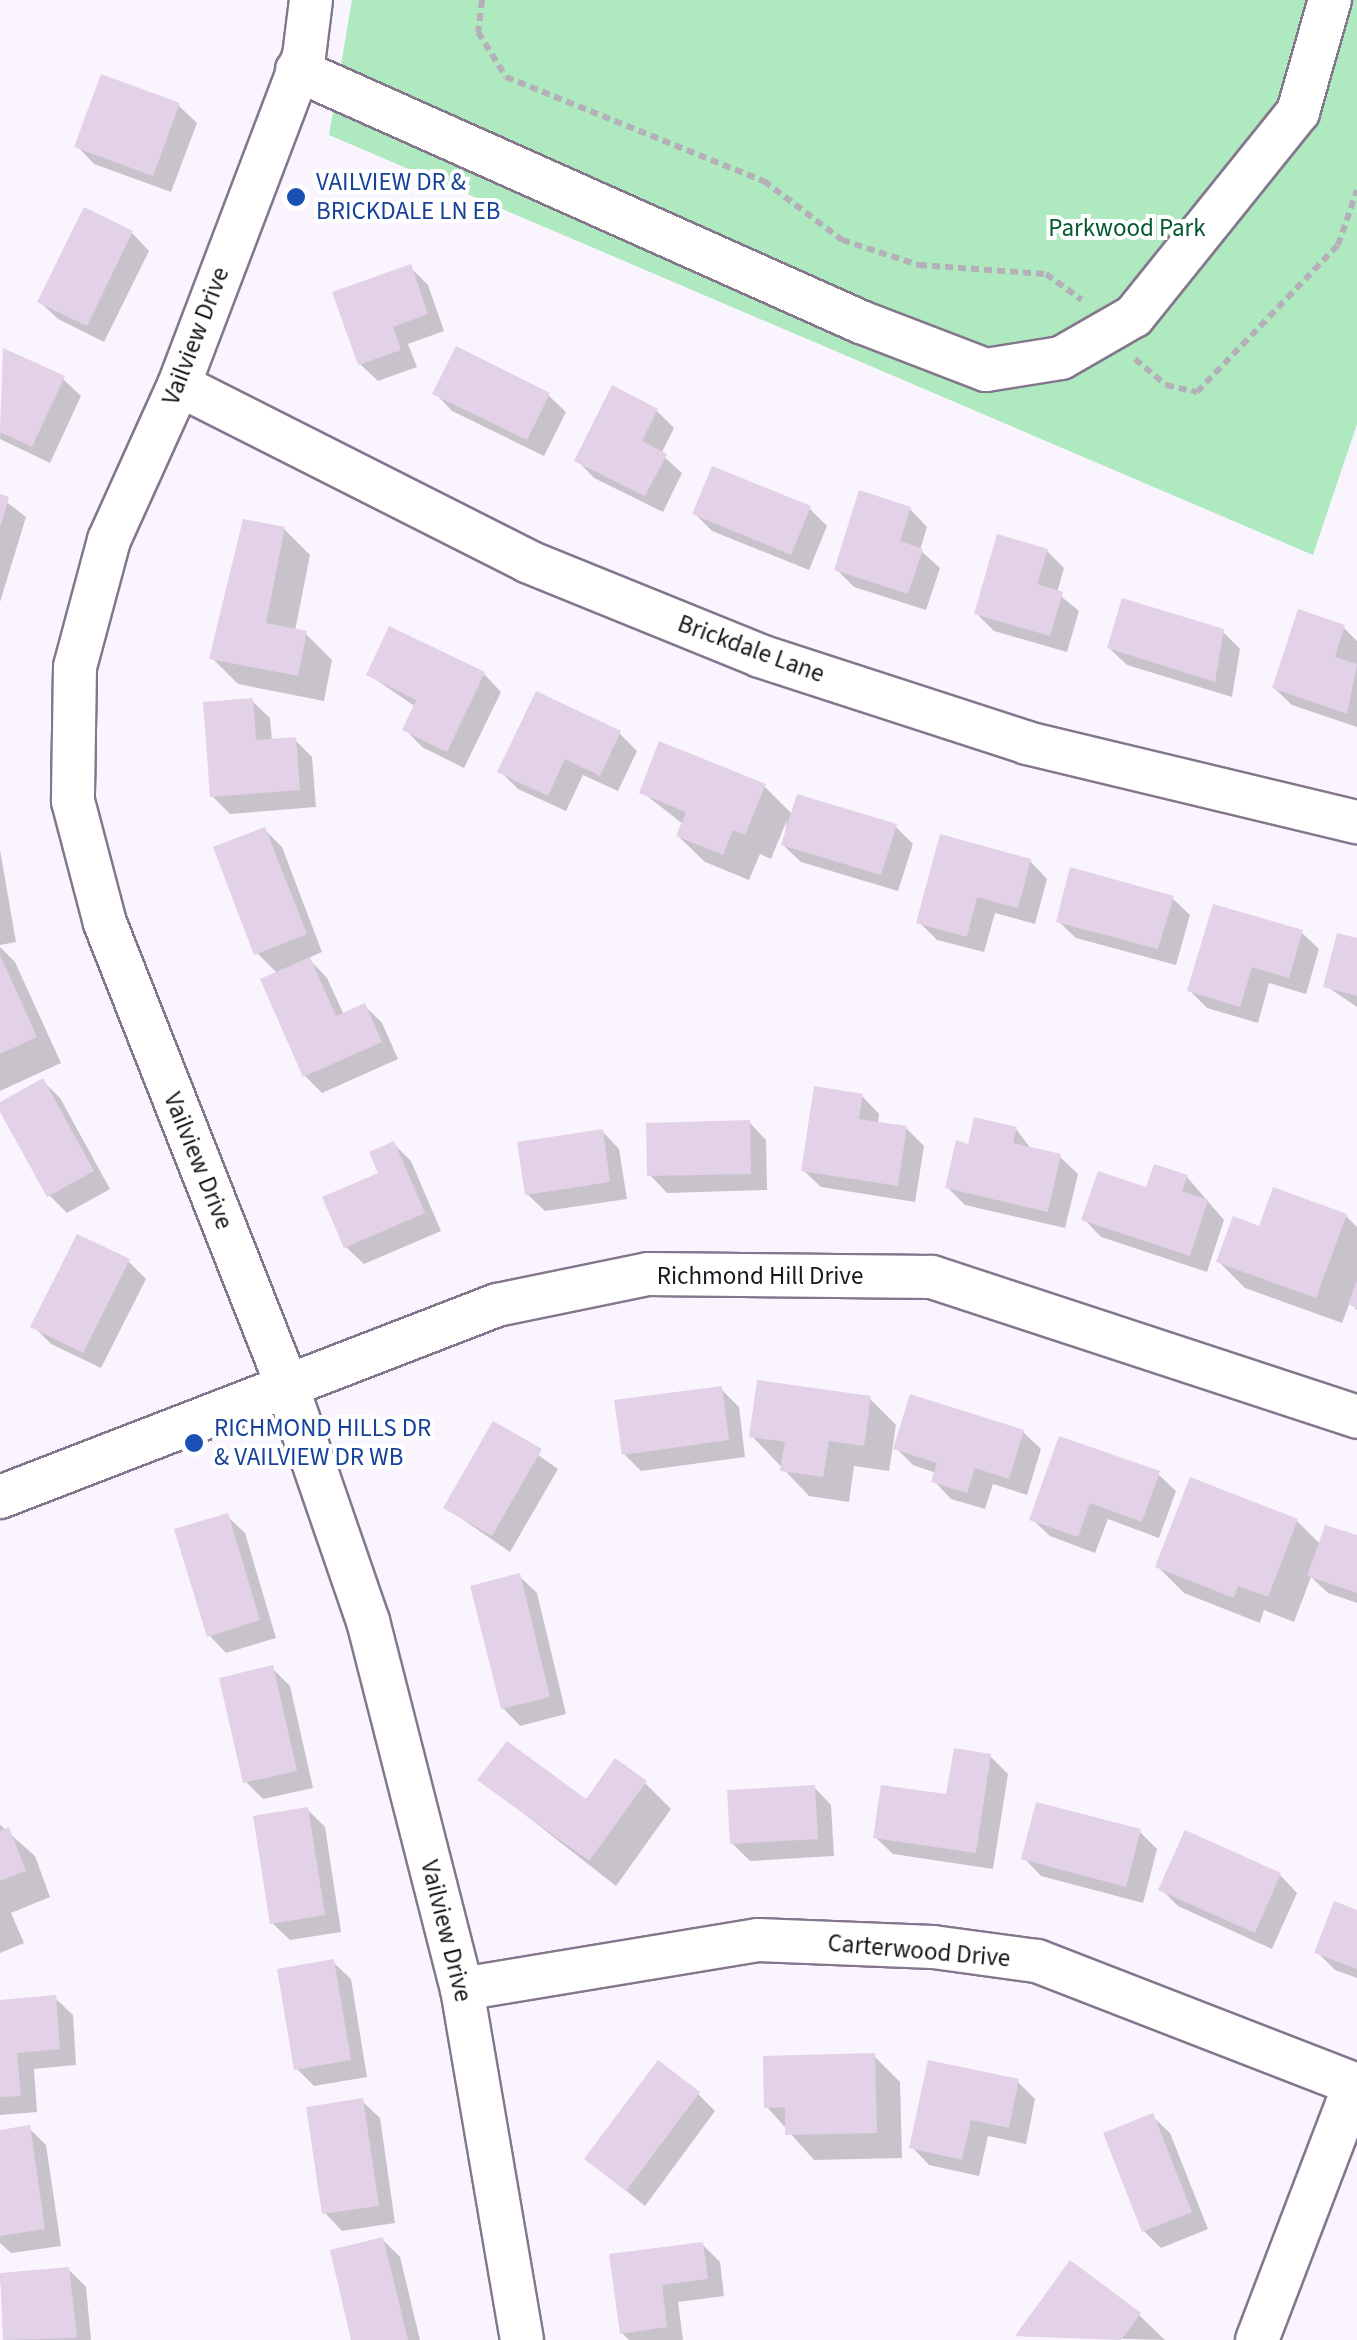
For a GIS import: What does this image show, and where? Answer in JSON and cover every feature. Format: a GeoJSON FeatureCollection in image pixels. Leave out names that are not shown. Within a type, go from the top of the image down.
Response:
{"type":"FeatureCollection","features":[{"type":"Feature","properties":{"kind":"street","name":"Vailview Drive"},"geometry":{"type":"LineString","coordinates":[[311,0],[297,70],[179,385],[109,540],[76,667],[72,801],[104,923],[287,1386],[368,1621],[462,1989],[522,2340]]}},
{"type":"Feature","properties":{"kind":"street"},"geometry":{"type":"LineString","coordinates":[[297,70],[861,322],[986,370],[1061,358],[1134,316],[1298,112],[1330,0]]}},
{"type":"Feature","properties":{"kind":"street","name":"Brickdale Lane"},"geometry":{"type":"LineString","coordinates":[[179,385],[528,562],[760,656],[1027,743],[1357,822]]}},
{"type":"Feature","properties":{"kind":"street","name":"Richmond Hill Drive"},"geometry":{"type":"LineString","coordinates":[[0,1497],[497,1305],[648,1274],[932,1277],[1357,1417]]}},
{"type":"Feature","properties":{"kind":"street","name":"Carterwood Drive"},"geometry":{"type":"LineString","coordinates":[[462,1989],[758,1940],[933,1947],[1037,1961],[1356,2085]]}},
{"type":"Feature","properties":{"kind":"street"},"geometry":{"type":"LineString","coordinates":[[1257,2340],[1356,2085]]}},
{"type":"Feature","properties":{"kind":"path"},"geometry":{"type":"LineString","coordinates":[[482,0],[478,32],[506,77],[764,181],[842,240],[919,265],[1046,274],[1093,308]]}},
{"type":"Feature","properties":{"kind":"path"},"geometry":{"type":"LineString","coordinates":[[1130,355],[1166,385],[1198,392],[1338,246],[1357,190]]}},
{"type":"Feature","properties":{"kind":"green space","name":"Parkwood Park"},"geometry":{"type":"Polygon","coordinates":[[[352,0],[1357,0],[1357,424],[1313,555],[329,135],[352,0]]]}},
{"type":"Feature","properties":{"kind":"building"},"geometry":{"type":"Polygon","coordinates":[[[101,74],[180,103],[153,176],[74,147],[101,74]]]}},
{"type":"Feature","properties":{"kind":"building"},"geometry":{"type":"Polygon","coordinates":[[[84,207],[133,231],[87,326],[37,302],[84,207]]]}},
{"type":"Feature","properties":{"kind":"building"},"geometry":{"type":"Polygon","coordinates":[[[411,264],[428,314],[393,327],[401,350],[358,365],[332,292],[411,264]]]}},
{"type":"Feature","properties":{"kind":"building"},"geometry":{"type":"Polygon","coordinates":[[[456,346],[550,393],[527,440],[432,394],[456,346]]]}},
{"type":"Feature","properties":{"kind":"building"},"geometry":{"type":"Polygon","coordinates":[[[3,348],[65,376],[32,447],[0,432],[3,348]]]}},
{"type":"Feature","properties":{"kind":"building"},"geometry":{"type":"Polygon","coordinates":[[[612,385],[658,409],[642,441],[667,454],[645,496],[574,461],[612,385]]]}},
{"type":"Feature","properties":{"kind":"building"},"geometry":{"type":"Polygon","coordinates":[[[712,466],[811,506],[791,555],[692,514],[712,466]]]}},
{"type":"Feature","properties":{"kind":"building"},"geometry":{"type":"Polygon","coordinates":[[[859,490],[911,507],[900,541],[923,549],[908,594],[834,570],[859,490]]]}},
{"type":"Feature","properties":{"kind":"building"},"geometry":{"type":"Polygon","coordinates":[[[0,494],[9,497],[1,525],[0,525],[0,494]]]}},
{"type":"Feature","properties":{"kind":"building"},"geometry":{"type":"Polygon","coordinates":[[[243,519],[285,527],[266,623],[307,631],[298,676],[209,659],[243,519]]]}},
{"type":"Feature","properties":{"kind":"building"},"geometry":{"type":"Polygon","coordinates":[[[997,534],[1048,549],[1037,584],[1063,592],[1050,636],[974,614],[997,534]]]}},
{"type":"Feature","properties":{"kind":"building"},"geometry":{"type":"Polygon","coordinates":[[[1122,598],[1224,629],[1215,682],[1107,648],[1122,598]]]}},
{"type":"Feature","properties":{"kind":"building"},"geometry":{"type":"Polygon","coordinates":[[[1298,609],[1345,625],[1335,657],[1357,664],[1347,714],[1272,688],[1298,609]]]}},
{"type":"Feature","properties":{"kind":"building"},"geometry":{"type":"Polygon","coordinates":[[[389,626],[485,672],[447,752],[402,730],[416,700],[366,675],[389,626]]]}},
{"type":"Feature","properties":{"kind":"building"},"geometry":{"type":"Polygon","coordinates":[[[536,691],[621,731],[600,776],[565,759],[548,796],[497,772],[536,691]]]}},
{"type":"Feature","properties":{"kind":"building"},"geometry":{"type":"Polygon","coordinates":[[[253,698],[256,740],[296,737],[300,790],[210,797],[203,702],[253,698]]]}},
{"type":"Feature","properties":{"kind":"building"},"geometry":{"type":"Polygon","coordinates":[[[659,741],[766,784],[745,835],[733,830],[723,855],[676,836],[686,812],[639,793],[659,741]]]}},
{"type":"Feature","properties":{"kind":"building"},"geometry":{"type":"Polygon","coordinates":[[[797,794],[897,824],[881,875],[781,845],[797,794]]]}},
{"type":"Feature","properties":{"kind":"building"},"geometry":{"type":"Polygon","coordinates":[[[265,827],[307,934],[254,955],[213,847],[265,827]]]}},
{"type":"Feature","properties":{"kind":"building"},"geometry":{"type":"Polygon","coordinates":[[[940,834],[1031,859],[1018,908],[977,897],[967,937],[916,923],[940,834]]]}},
{"type":"Feature","properties":{"kind":"building"},"geometry":{"type":"Polygon","coordinates":[[[1070,867],[1174,896],[1158,949],[1056,922],[1070,867]]]}},
{"type":"Feature","properties":{"kind":"building"},"geometry":{"type":"Polygon","coordinates":[[[1213,904],[1303,930],[1289,978],[1252,967],[1240,1007],[1187,991],[1213,904]]]}},
{"type":"Feature","properties":{"kind":"building"},"geometry":{"type":"Polygon","coordinates":[[[1337,933],[1357,938],[1357,996],[1323,987],[1337,933]]]}},
{"type":"Feature","properties":{"kind":"building"},"geometry":{"type":"Polygon","coordinates":[[[0,955],[37,1037],[0,1054],[0,955]]]}},
{"type":"Feature","properties":{"kind":"building"},"geometry":{"type":"Polygon","coordinates":[[[310,957],[336,1016],[365,1003],[382,1042],[303,1077],[260,979],[310,957]]]}},
{"type":"Feature","properties":{"kind":"building"},"geometry":{"type":"Polygon","coordinates":[[[43,1078],[94,1171],[47,1197],[0,1112],[0,1102],[43,1078]]]}},
{"type":"Feature","properties":{"kind":"building"},"geometry":{"type":"Polygon","coordinates":[[[814,1086],[863,1094],[859,1119],[907,1126],[898,1186],[801,1171],[814,1086]]]}},
{"type":"Feature","properties":{"kind":"building"},"geometry":{"type":"Polygon","coordinates":[[[974,1117],[1017,1127],[1013,1143],[1061,1154],[1048,1212],[945,1188],[956,1140],[968,1144],[974,1117]]]}},
{"type":"Feature","properties":{"kind":"building"},"geometry":{"type":"Polygon","coordinates":[[[750,1120],[751,1174],[647,1176],[646,1123],[750,1120]]]}},
{"type":"Feature","properties":{"kind":"building"},"geometry":{"type":"Polygon","coordinates":[[[603,1129],[610,1182],[525,1195],[517,1142],[603,1129]]]}},
{"type":"Feature","properties":{"kind":"building"},"geometry":{"type":"Polygon","coordinates":[[[394,1141],[425,1213],[344,1248],[322,1197],[378,1173],[369,1152],[394,1141]]]}},
{"type":"Feature","properties":{"kind":"building"},"geometry":{"type":"Polygon","coordinates":[[[1154,1164],[1188,1175],[1182,1191],[1208,1200],[1190,1256],[1081,1220],[1098,1171],[1146,1187],[1154,1164]]]}},
{"type":"Feature","properties":{"kind":"building"},"geometry":{"type":"Polygon","coordinates":[[[1273,1187],[1347,1214],[1316,1298],[1216,1262],[1233,1216],[1259,1226],[1273,1187]]]}},
{"type":"Feature","properties":{"kind":"building"},"geometry":{"type":"Polygon","coordinates":[[[77,1234],[130,1259],[83,1353],[30,1327],[77,1234]]]}},
{"type":"Feature","properties":{"kind":"building"},"geometry":{"type":"Polygon","coordinates":[[[1357,1280],[1357,1308],[1348,1304],[1357,1280]]]}},
{"type":"Feature","properties":{"kind":"building"},"geometry":{"type":"Polygon","coordinates":[[[757,1380],[871,1396],[864,1446],[829,1441],[823,1477],[780,1471],[785,1442],[749,1437],[757,1380]]]}},
{"type":"Feature","properties":{"kind":"building"},"geometry":{"type":"Polygon","coordinates":[[[722,1386],[729,1440],[622,1455],[614,1400],[722,1386]]]}},
{"type":"Feature","properties":{"kind":"building"},"geometry":{"type":"Polygon","coordinates":[[[910,1394],[1024,1430],[1009,1479],[975,1468],[967,1493],[931,1482],[937,1463],[893,1449],[910,1394]]]}},
{"type":"Feature","properties":{"kind":"building"},"geometry":{"type":"Polygon","coordinates":[[[493,1421],[542,1449],[492,1536],[443,1508],[493,1421]]]}},
{"type":"Feature","properties":{"kind":"building"},"geometry":{"type":"Polygon","coordinates":[[[1059,1436],[1160,1471],[1142,1522],[1090,1503],[1078,1537],[1029,1520],[1059,1436]]]}},
{"type":"Feature","properties":{"kind":"building"},"geometry":{"type":"Polygon","coordinates":[[[1190,1477],[1298,1519],[1268,1597],[1238,1586],[1234,1598],[1155,1567],[1190,1477]]]}},
{"type":"Feature","properties":{"kind":"building"},"geometry":{"type":"Polygon","coordinates":[[[228,1513],[260,1620],[207,1637],[174,1529],[228,1513]]]}},
{"type":"Feature","properties":{"kind":"building"},"geometry":{"type":"Polygon","coordinates":[[[1325,1525],[1357,1535],[1357,1593],[1307,1576],[1325,1525]]]}},
{"type":"Feature","properties":{"kind":"building"},"geometry":{"type":"Polygon","coordinates":[[[520,1573],[550,1697],[501,1709],[470,1586],[520,1573]]]}},
{"type":"Feature","properties":{"kind":"building"},"geometry":{"type":"Polygon","coordinates":[[[273,1665],[297,1771],[243,1783],[219,1678],[273,1665]]]}},
{"type":"Feature","properties":{"kind":"building"},"geometry":{"type":"Polygon","coordinates":[[[507,1741],[586,1799],[615,1758],[647,1781],[589,1861],[477,1780],[507,1741]]]}},
{"type":"Feature","properties":{"kind":"building"},"geometry":{"type":"Polygon","coordinates":[[[954,1748],[991,1754],[976,1853],[873,1838],[881,1785],[946,1794],[954,1748]]]}},
{"type":"Feature","properties":{"kind":"building"},"geometry":{"type":"Polygon","coordinates":[[[815,1785],[818,1839],[730,1844],[727,1790],[815,1785]]]}},
{"type":"Feature","properties":{"kind":"building"},"geometry":{"type":"Polygon","coordinates":[[[1036,1802],[1141,1829],[1126,1887],[1021,1859],[1036,1802]]]}},
{"type":"Feature","properties":{"kind":"building"},"geometry":{"type":"Polygon","coordinates":[[[308,1807],[325,1915],[270,1924],[253,1816],[308,1807]]]}},
{"type":"Feature","properties":{"kind":"building"},"geometry":{"type":"Polygon","coordinates":[[[9,1827],[26,1871],[0,1881],[0,1831],[9,1827]]]}},
{"type":"Feature","properties":{"kind":"building"},"geometry":{"type":"Polygon","coordinates":[[[1185,1830],[1281,1873],[1255,1933],[1158,1890],[1185,1830]]]}},
{"type":"Feature","properties":{"kind":"building"},"geometry":{"type":"Polygon","coordinates":[[[1334,1901],[1357,1910],[1357,1969],[1314,1953],[1334,1901]]]}},
{"type":"Feature","properties":{"kind":"building"},"geometry":{"type":"Polygon","coordinates":[[[334,1959],[351,2060],[294,2070],[277,1969],[334,1959]]]}},
{"type":"Feature","properties":{"kind":"building"},"geometry":{"type":"Polygon","coordinates":[[[56,1995],[60,2049],[17,2053],[21,2096],[0,2097],[0,2000],[56,1995]]]}},
{"type":"Feature","properties":{"kind":"building"},"geometry":{"type":"Polygon","coordinates":[[[875,2053],[877,2133],[785,2135],[785,2107],[764,2108],[763,2056],[875,2053]]]}},
{"type":"Feature","properties":{"kind":"building"},"geometry":{"type":"Polygon","coordinates":[[[658,2060],[700,2092],[626,2191],[584,2159],[658,2060]]]}},
{"type":"Feature","properties":{"kind":"building"},"geometry":{"type":"Polygon","coordinates":[[[928,2060],[1019,2079],[1009,2128],[971,2120],[962,2160],[909,2148],[928,2060]]]}},
{"type":"Feature","properties":{"kind":"building"},"geometry":{"type":"Polygon","coordinates":[[[363,2098],[379,2206],[322,2214],[306,2107],[363,2098]]]}},
{"type":"Feature","properties":{"kind":"building"},"geometry":{"type":"Polygon","coordinates":[[[1153,2113],[1192,2212],[1142,2232],[1103,2133],[1153,2113]]]}},
{"type":"Feature","properties":{"kind":"building"},"geometry":{"type":"Polygon","coordinates":[[[30,2125],[45,2229],[0,2236],[0,2130],[30,2125]]]}},
{"type":"Feature","properties":{"kind":"building"},"geometry":{"type":"Polygon","coordinates":[[[383,2237],[408,2340],[351,2340],[330,2250],[383,2237]]]}},
{"type":"Feature","properties":{"kind":"building"},"geometry":{"type":"Polygon","coordinates":[[[703,2242],[708,2279],[662,2285],[667,2327],[620,2334],[609,2254],[703,2242]]]}},
{"type":"Feature","properties":{"kind":"building"},"geometry":{"type":"Polygon","coordinates":[[[1070,2260],[1141,2313],[1121,2340],[1015,2336],[1070,2260]]]}},
{"type":"Feature","properties":{"kind":"building"},"geometry":{"type":"Polygon","coordinates":[[[69,2267],[77,2338],[3,2340],[0,2273],[69,2267]]]}},
{"type":"Feature","properties":{"kind":"place","name":"VAILVIEW DR & BRICKDALE LN EB"},"geometry":{"type":"Point","coordinates":[296,197]}},
{"type":"Feature","properties":{"kind":"place","name":"RICHMOND HILLS DR & VAILVIEW DR WB"},"geometry":{"type":"Point","coordinates":[194,1443]}}]}
